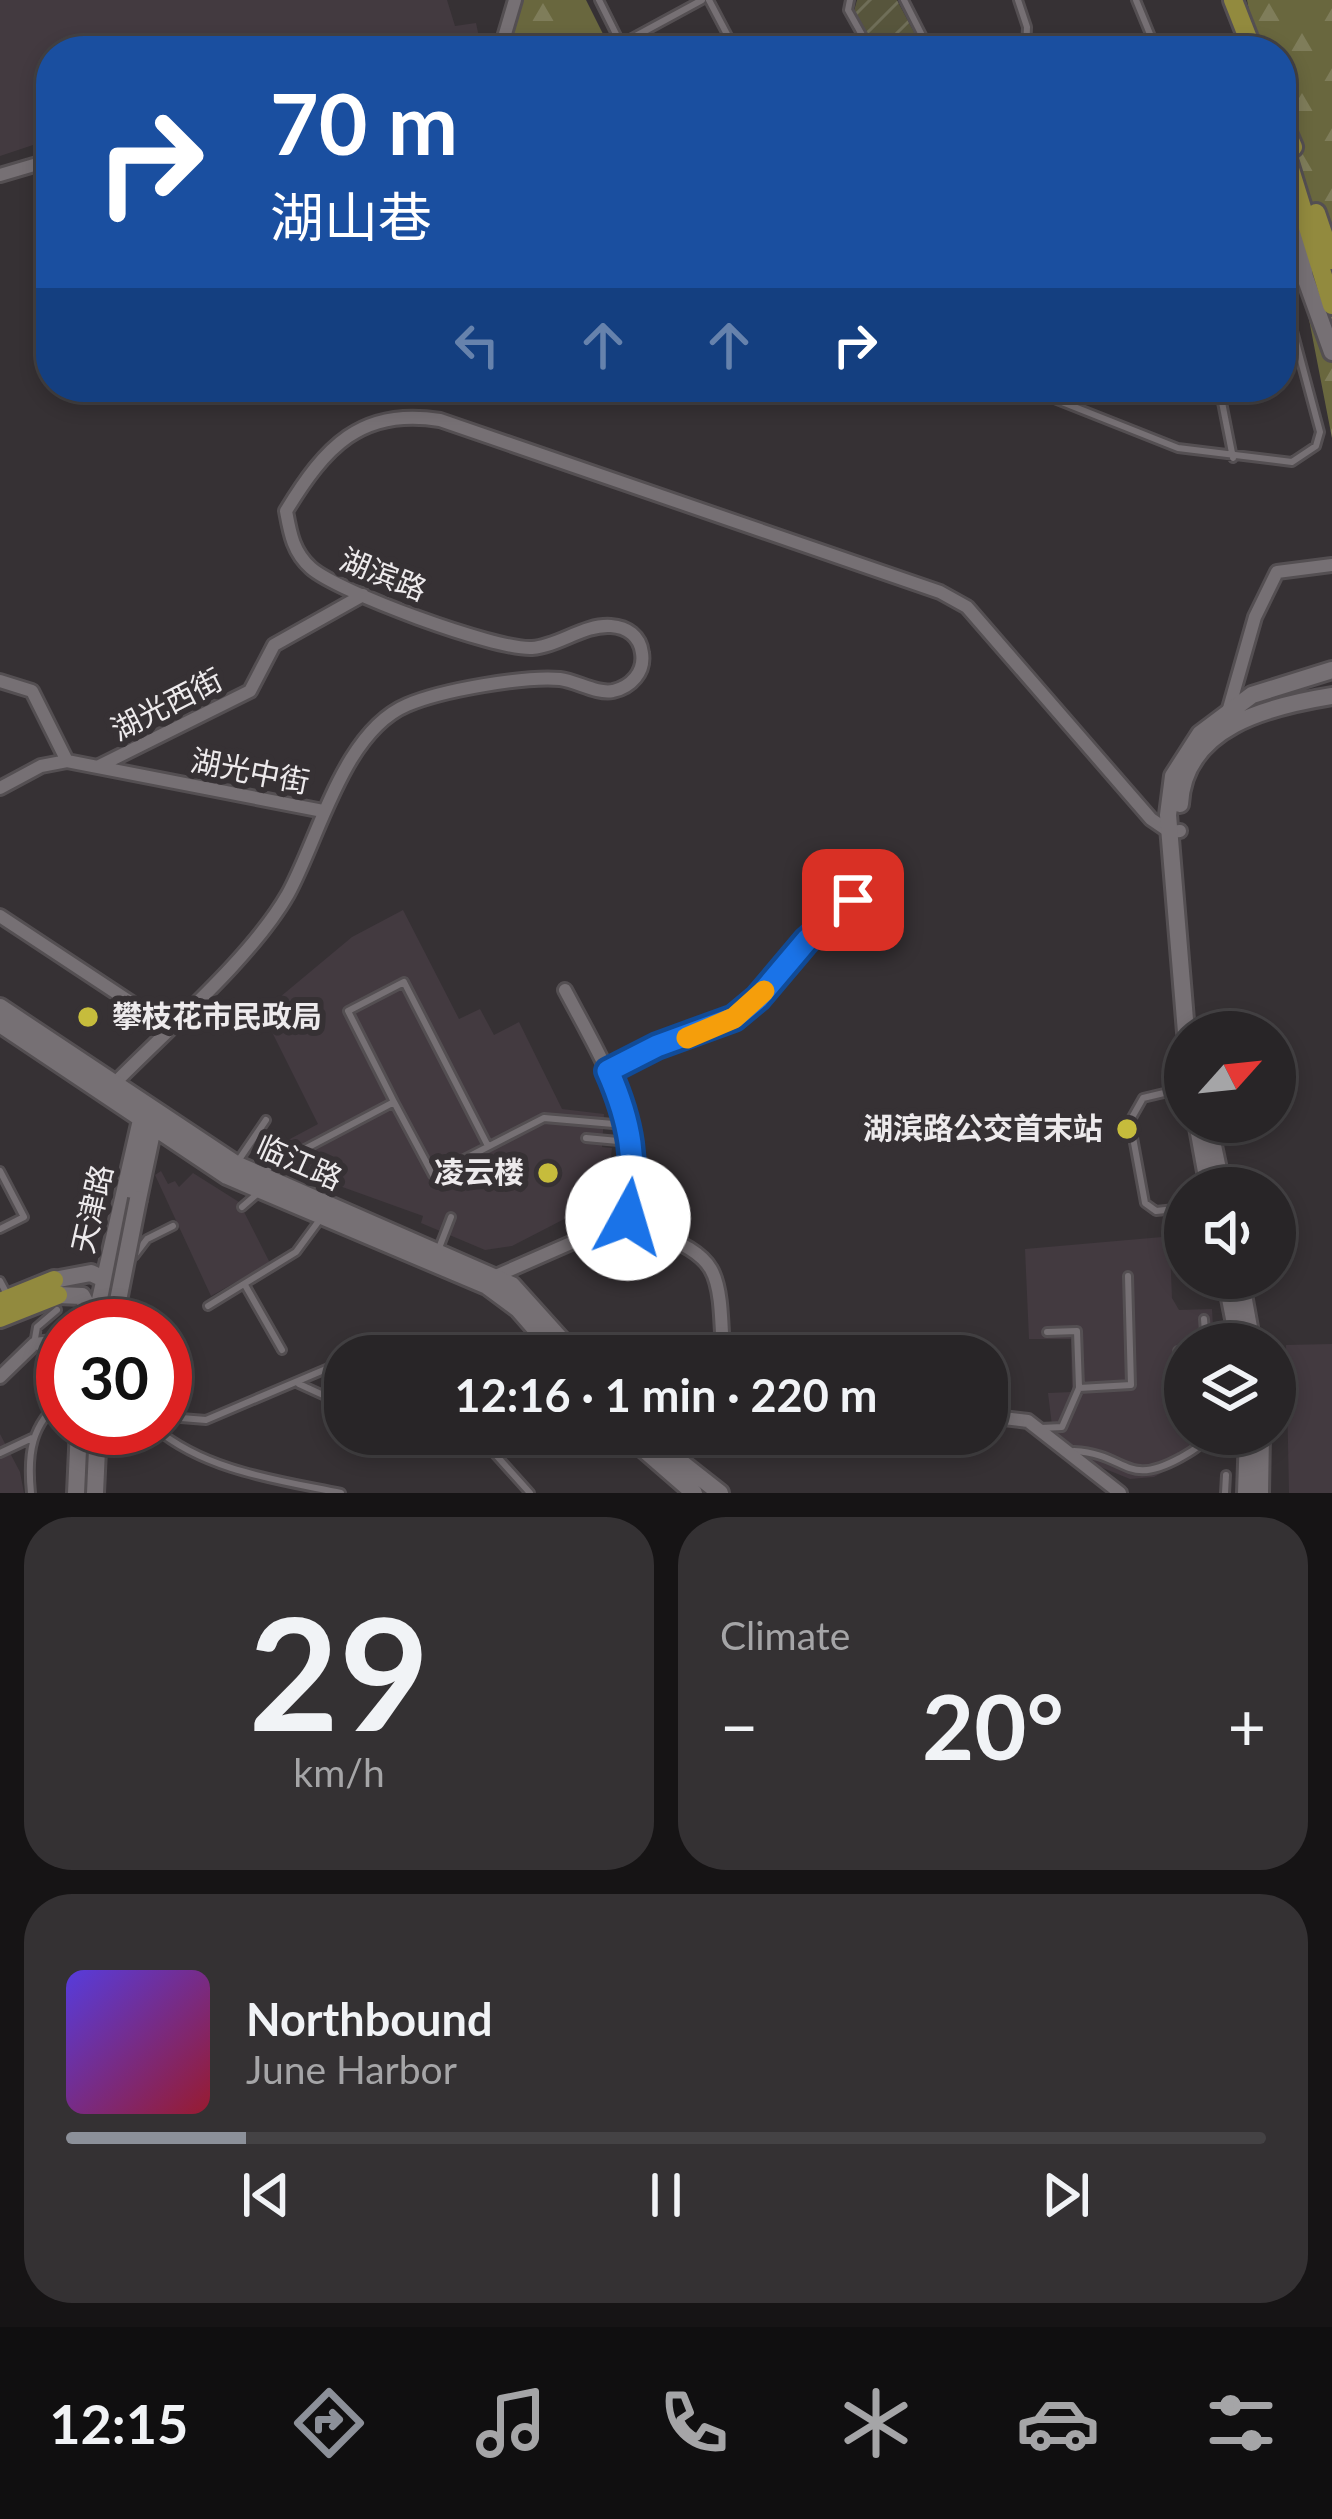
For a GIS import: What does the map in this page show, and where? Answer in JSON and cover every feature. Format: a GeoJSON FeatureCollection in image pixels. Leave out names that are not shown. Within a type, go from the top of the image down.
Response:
{"type":"FeatureCollection","features":[{"type":"Feature","properties":{"kind":"main road"},"geometry":{"type":"LineString","coordinates":[[1233,0],[1246,36]]}},
{"type":"Feature","properties":{"kind":"main road"},"geometry":{"type":"LineString","coordinates":[[1296,160],[1332,260]]}},
{"type":"Feature","properties":{"kind":"main road"},"geometry":{"type":"LineString","coordinates":[[1296,188],[1332,305]]}},
{"type":"Feature","properties":{"kind":"main road"},"geometry":{"type":"LineString","coordinates":[[1296,223],[1305,277],[1332,352]]}},
{"type":"Feature","properties":{"kind":"main road"},"geometry":{"type":"LineString","coordinates":[[1234,717],[1266,688],[1332,670]]}},
{"type":"Feature","properties":{"kind":"main road"},"geometry":{"type":"LineString","coordinates":[[1195,1011],[1169,794],[1180,760],[1200,734],[1268,693],[1332,680]]}},
{"type":"Feature","properties":{"kind":"main road"},"geometry":{"type":"LineString","coordinates":[[1234,717],[1332,696]]}},
{"type":"Feature","properties":{"kind":"main road"},"geometry":{"type":"LineString","coordinates":[[1234,717],[1332,708]]}},
{"type":"Feature","properties":{"kind":"main road"},"geometry":{"type":"LineString","coordinates":[[1175,832],[1185,1011]]}},
{"type":"Feature","properties":{"kind":"main road","name":"临江路"},"geometry":{"type":"LineString","coordinates":[[1,1016],[149,1116],[321,1218],[489,1280],[540,1335]]}},
{"type":"Feature","properties":{"kind":"main road"},"geometry":{"type":"LineString","coordinates":[[109,1299],[138,1199],[149,1116]]}},
{"type":"Feature","properties":{"kind":"main road","name":"临江路"},"geometry":{"type":"LineString","coordinates":[[149,1116],[260,1181],[438,1251],[529,1301],[558,1335]]}},
{"type":"Feature","properties":{"kind":"main road","name":"天津路"},"geometry":{"type":"LineString","coordinates":[[109,1299],[116,1233],[149,1116]]}},
{"type":"Feature","properties":{"kind":"main road"},"geometry":{"type":"LineString","coordinates":[[56,1295],[100,1257],[116,1233]]}},
{"type":"Feature","properties":{"kind":"main road"},"geometry":{"type":"LineString","coordinates":[[56,1295],[91,1273],[114,1285]]}},
{"type":"Feature","properties":{"kind":"main road"},"geometry":{"type":"LineString","coordinates":[[5,1302],[56,1295],[83,1299]]}},
{"type":"Feature","properties":{"kind":"main road"},"geometry":{"type":"LineString","coordinates":[[76,1493],[78,1455]]}},
{"type":"Feature","properties":{"kind":"main road"},"geometry":{"type":"LineString","coordinates":[[95,1493],[97,1455]]}},
{"type":"Feature","properties":{"kind":"main road"},"geometry":{"type":"LineString","coordinates":[[650,1455],[694,1493]]}},
{"type":"Feature","properties":{"kind":"main road"},"geometry":{"type":"LineString","coordinates":[[671,1455],[719,1493]]}},
{"type":"Feature","properties":{"kind":"main road"},"geometry":{"type":"LineString","coordinates":[[1246,1493],[1247,1455]]}},
{"type":"Feature","properties":{"kind":"main road"},"geometry":{"type":"LineString","coordinates":[[1260,1493],[1261,1455]]}},
{"type":"Feature","properties":{"kind":"street"},"geometry":{"type":"LineString","coordinates":[[504,36],[515,0]]}},
{"type":"Feature","properties":{"kind":"street"},"geometry":{"type":"LineString","coordinates":[[0,175],[36,164]]}},
{"type":"Feature","properties":{"kind":"street","name":"湖滨路"},"geometry":{"type":"LineString","coordinates":[[109,1089],[267,926],[289,892],[323,811],[373,732],[406,705],[540,679],[565,680],[606,693],[625,688],[639,675],[644,658],[639,640],[613,626],[529,648],[501,644],[363,596],[326,580],[306,564],[291,542],[286,511],[309,473],[375,419],[404,414],[440,420],[940,592],[967,607],[1151,819],[1175,832]]}},
{"type":"Feature","properties":{"kind":"street"},"geometry":{"type":"LineString","coordinates":[[1234,717],[1255,617],[1277,572],[1332,565]]}},
{"type":"Feature","properties":{"kind":"street","name":"湖光西街"},"geometry":{"type":"LineString","coordinates":[[97,767],[250,691],[274,645],[363,596]]}},
{"type":"Feature","properties":{"kind":"street"},"geometry":{"type":"LineString","coordinates":[[0,681],[32,691],[68,761],[41,766],[0,788]]}},
{"type":"Feature","properties":{"kind":"street","name":"湖光中街"},"geometry":{"type":"LineString","coordinates":[[68,761],[323,811]]}},
{"type":"Feature","properties":{"kind":"street"},"geometry":{"type":"LineString","coordinates":[[608,1071],[657,1046],[734,1018],[758,998],[798,948],[853,900]]}},
{"type":"Feature","properties":{"kind":"street"},"geometry":{"type":"LineString","coordinates":[[0,916],[168,1028]]}},
{"type":"Feature","properties":{"kind":"street"},"geometry":{"type":"LineString","coordinates":[[565,990],[608,1071],[629,1125],[636,1168],[628,1218]]}},
{"type":"Feature","properties":{"kind":"street"},"geometry":{"type":"LineString","coordinates":[[489,1280],[628,1218],[702,1253],[713,1265],[720,1281],[722,1335]]}},
{"type":"Feature","properties":{"kind":"street"},"geometry":{"type":"LineString","coordinates":[[0,1377],[34,1344]]}},
{"type":"Feature","properties":{"kind":"street"},"geometry":{"type":"LineString","coordinates":[[1008,1419],[1028,1421],[1120,1493]]}},
{"type":"Feature","properties":{"kind":"lane"},"geometry":{"type":"LineString","coordinates":[[599,0],[617,36]]}},
{"type":"Feature","properties":{"kind":"lane"},"geometry":{"type":"LineString","coordinates":[[636,36],[705,0],[727,36]]}},
{"type":"Feature","properties":{"kind":"lane"},"geometry":{"type":"LineString","coordinates":[[850,0],[848,10],[863,36]]}},
{"type":"Feature","properties":{"kind":"lane"},"geometry":{"type":"LineString","coordinates":[[904,0],[922,36]]}},
{"type":"Feature","properties":{"kind":"lane"},"geometry":{"type":"LineString","coordinates":[[1018,0],[1027,36]]}},
{"type":"Feature","properties":{"kind":"lane"},"geometry":{"type":"LineString","coordinates":[[1136,0],[1151,36]]}},
{"type":"Feature","properties":{"kind":"lane"},"geometry":{"type":"LineString","coordinates":[[1062,402],[1178,448],[1292,462],[1316,446],[1320,432],[1296,342]]}},
{"type":"Feature","properties":{"kind":"lane"},"geometry":{"type":"LineString","coordinates":[[1223,402],[1233,458]]}},
{"type":"Feature","properties":{"kind":"lane"},"geometry":{"type":"LineString","coordinates":[[488,1146],[404,982],[348,1011],[433,1175],[544,1118],[629,1125]]}},
{"type":"Feature","properties":{"kind":"lane"},"geometry":{"type":"LineString","coordinates":[[1164,1093],[1143,1098],[1130,1121],[1145,1203],[1164,1210]]}},
{"type":"Feature","properties":{"kind":"lane"},"geometry":{"type":"LineString","coordinates":[[242,1208],[260,1181],[394,1102]]}},
{"type":"Feature","properties":{"kind":"lane"},"geometry":{"type":"LineString","coordinates":[[236,1164],[266,1120]]}},
{"type":"Feature","properties":{"kind":"lane"},"geometry":{"type":"LineString","coordinates":[[586,1138],[633,1142]]}},
{"type":"Feature","properties":{"kind":"lane"},"geometry":{"type":"LineString","coordinates":[[0,1172],[24,1217],[0,1229]]}},
{"type":"Feature","properties":{"kind":"lane"},"geometry":{"type":"LineString","coordinates":[[438,1251],[451,1217]]}},
{"type":"Feature","properties":{"kind":"lane"},"geometry":{"type":"LineString","coordinates":[[208,1306],[307,1242],[321,1218]]}},
{"type":"Feature","properties":{"kind":"lane"},"geometry":{"type":"LineString","coordinates":[[114,1285],[147,1239],[173,1226]]}},
{"type":"Feature","properties":{"kind":"lane"},"geometry":{"type":"LineString","coordinates":[[1079,1388],[1131,1385],[1128,1276]]}},
{"type":"Feature","properties":{"kind":"lane"},"geometry":{"type":"LineString","coordinates":[[245,1284],[282,1349]]}},
{"type":"Feature","properties":{"kind":"lane"},"geometry":{"type":"LineString","coordinates":[[34,1344],[37,1327],[56,1295]]}},
{"type":"Feature","properties":{"kind":"lane"},"geometry":{"type":"LineString","coordinates":[[1204,1319],[1204,1323]]}},
{"type":"Feature","properties":{"kind":"lane"},"geometry":{"type":"LineString","coordinates":[[1037,1428],[1062,1427],[1079,1388],[1077,1331],[1046,1332]]}},
{"type":"Feature","properties":{"kind":"lane"},"geometry":{"type":"LineString","coordinates":[[192,1419],[200,1421],[324,1371]]}},
{"type":"Feature","properties":{"kind":"lane"},"geometry":{"type":"LineString","coordinates":[[298,1384],[324,1396]]}},
{"type":"Feature","properties":{"kind":"lane"},"geometry":{"type":"LineString","coordinates":[[31,1493],[27,1455],[36,1433]]}},
{"type":"Feature","properties":{"kind":"lane"},"geometry":{"type":"LineString","coordinates":[[0,1453],[32,1438]]}},
{"type":"Feature","properties":{"kind":"lane"},"geometry":{"type":"LineString","coordinates":[[1070,1451],[1098,1453],[1132,1471],[1153,1473],[1186,1455]]}},
{"type":"Feature","properties":{"kind":"lane"},"geometry":{"type":"LineString","coordinates":[[192,1452],[234,1469],[341,1493]]}},
{"type":"Feature","properties":{"kind":"lane"},"geometry":{"type":"LineString","coordinates":[[496,1455],[530,1493]]}},
{"type":"Feature","properties":{"kind":"lane"},"geometry":{"type":"LineString","coordinates":[[1225,1493],[1226,1475]]}},
{"type":"Feature","properties":{"kind":"shaded area"},"geometry":{"type":"Polygon","coordinates":[[[0,0],[447,0],[455,26],[476,23],[479,36],[36,36],[36,144],[0,156],[0,0]]]}},
{"type":"Feature","properties":{"kind":"shaded area"},"geometry":{"type":"Polygon","coordinates":[[[857,0],[897,0],[916,36],[867,36],[854,11],[857,0]]]}},
{"type":"Feature","properties":{"kind":"shaded area"},"geometry":{"type":"Polygon","coordinates":[[[403,910],[459,1019],[480,1009],[494,1035],[519,1022],[562,1109],[604,1114],[602,1147],[612,1148],[607,1197],[512,1246],[485,1250],[421,1223],[423,1216],[284,1166],[275,1147],[318,1124],[262,1012],[352,937],[403,910]]]}},
{"type":"Feature","properties":{"kind":"shaded area"},"geometry":{"type":"Polygon","coordinates":[[[161,1171],[168,1184],[175,1181],[179,1187],[193,1173],[239,1202],[270,1263],[211,1296],[155,1175],[161,1171]]]}},
{"type":"Feature","properties":{"kind":"shaded area"},"geometry":{"type":"Polygon","coordinates":[[[1164,1237],[1164,1299],[1173,1299],[1179,1310],[1212,1309],[1213,1323],[1164,1323],[1164,1455],[1194,1455],[1154,1477],[1130,1479],[1093,1464],[1053,1434],[1048,1393],[1072,1392],[1071,1339],[1029,1339],[1025,1249],[1164,1237]]]}},
{"type":"Feature","properties":{"kind":"shaded area"},"geometry":{"type":"Polygon","coordinates":[[[1332,1344],[1332,1493],[1289,1493],[1288,1455],[1296,1455],[1296,1345],[1332,1344]]]}},
{"type":"Feature","properties":{"kind":"shaded area"},"geometry":{"type":"Polygon","coordinates":[[[0,1434],[20,1472],[24,1493],[0,1493],[0,1434]]]}},
{"type":"Feature","properties":{"kind":"green space"},"geometry":{"type":"Polygon","coordinates":[[[523,0],[586,0],[604,36],[512,36],[523,0]]]}},
{"type":"Feature","properties":{"kind":"green space"},"geometry":{"type":"Polygon","coordinates":[[[1247,0],[1332,0],[1332,438],[1296,252],[1296,36],[1254,36],[1247,0]]]}},
{"type":"Feature","properties":{"kind":"slow traffic"},"geometry":{"type":"LineString","coordinates":[[687,1038],[734,1018],[764,991]]}},
{"type":"Feature","properties":{"kind":"place","name":"攀枝花市民政局"},"geometry":{"type":"Point","coordinates":[88,1017]}},
{"type":"Feature","properties":{"kind":"place","name":"湖滨路公交首末站"},"geometry":{"type":"Point","coordinates":[1127,1129]}},
{"type":"Feature","properties":{"kind":"place","name":"凌云楼"},"geometry":{"type":"Point","coordinates":[548,1173]}},
{"type":"Feature","properties":{"kind":"route"},"geometry":{"type":"LineString","coordinates":[[628,1218],[636,1168],[632,1135],[608,1071],[657,1046],[702,1034],[734,1018],[758,998],[789,957],[853,900]]}}]}
